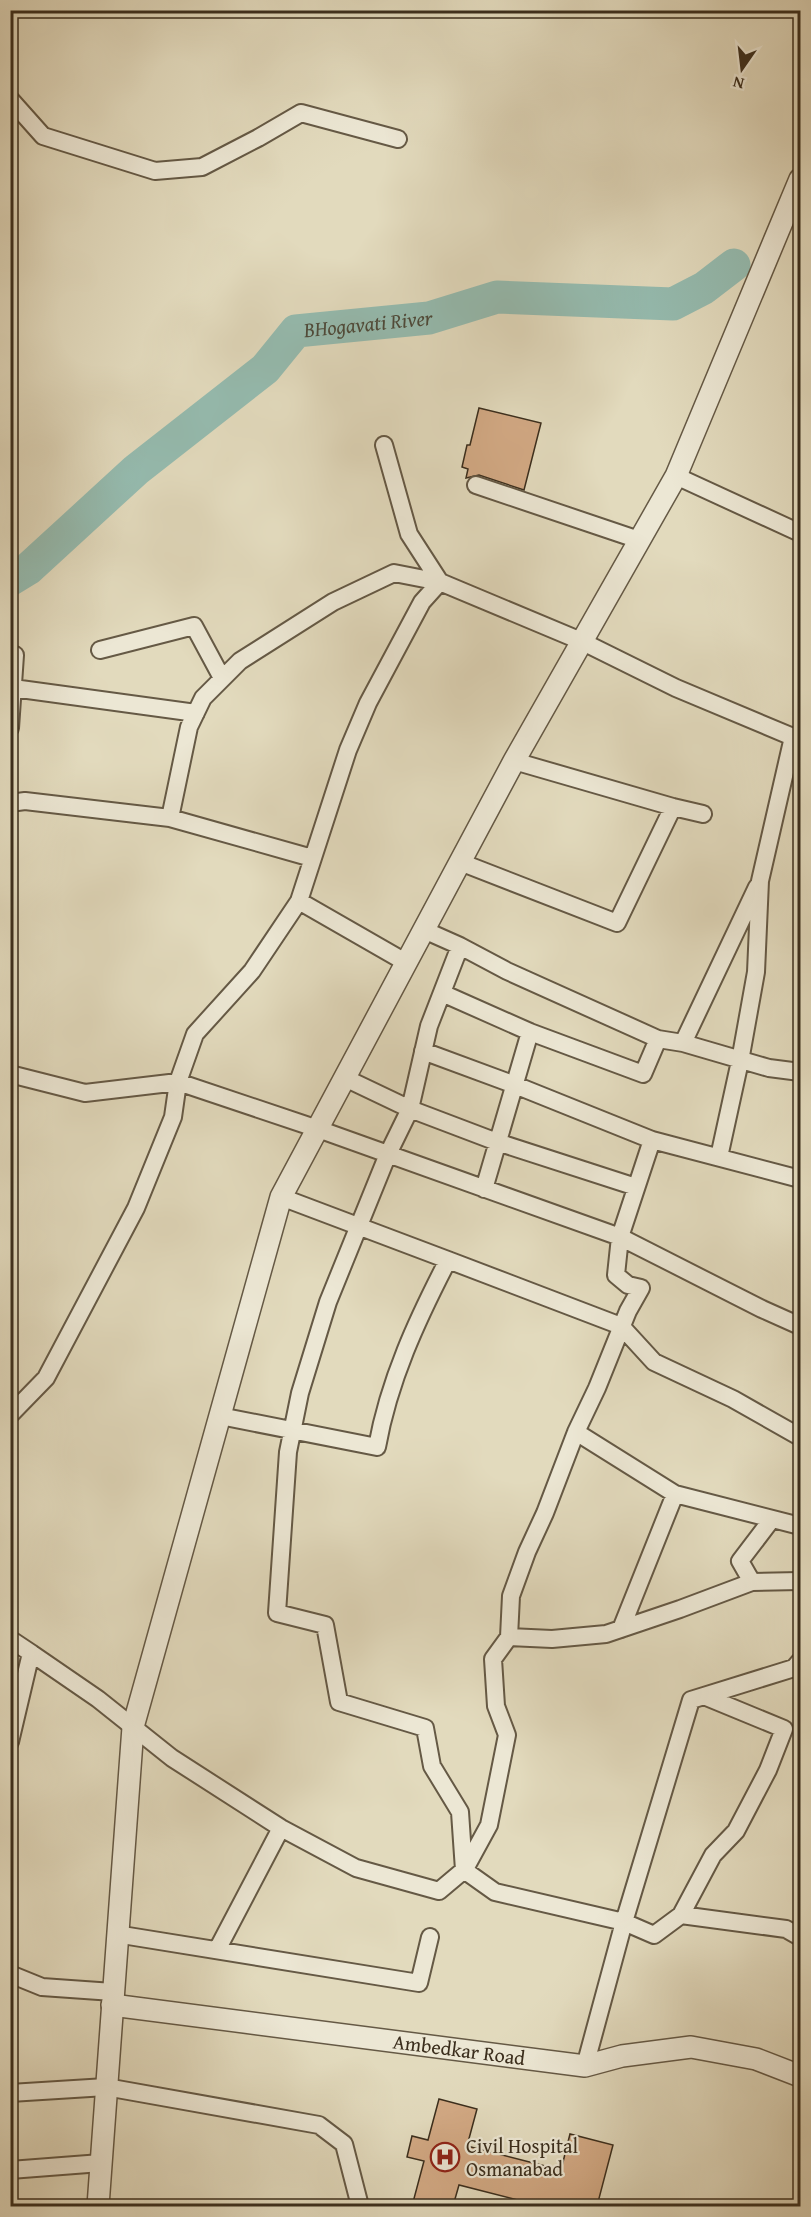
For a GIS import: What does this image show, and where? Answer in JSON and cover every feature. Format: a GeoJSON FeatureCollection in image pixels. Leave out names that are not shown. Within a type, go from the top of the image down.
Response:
{"type":"FeatureCollection","features":[{"type":"Feature","properties":{"kind":"street"},"geometry":{"type":"LineString","coordinates":[[10,99],[43,136],[155,171],[202,167],[301,113],[398,139]]}},
{"type":"Feature","properties":{"kind":"street"},"geometry":{"type":"LineString","coordinates":[[99,2206],[116,1934],[133,1727],[281,1197],[514,761],[676,476],[801,179]]}},
{"type":"Feature","properties":{"kind":"street"},"geometry":{"type":"LineString","coordinates":[[384,445],[409,534],[440,582]]}},
{"type":"Feature","properties":{"kind":"street"},"geometry":{"type":"LineString","coordinates":[[676,476],[801,533]]}},
{"type":"Feature","properties":{"kind":"street"},"geometry":{"type":"LineString","coordinates":[[476,485],[639,540]]}},
{"type":"Feature","properties":{"kind":"street"},"geometry":{"type":"LineString","coordinates":[[170,818],[189,727],[203,698],[240,661],[333,602],[394,573],[440,582],[581,641],[676,688],[797,738],[760,881],[683,1043]]}},
{"type":"Feature","properties":{"kind":"street"},"geometry":{"type":"LineString","coordinates":[[10,1415],[46,1378],[136,1208],[173,1117],[178,1082],[195,1034],[252,971],[299,901],[348,750],[368,703],[422,602],[440,582]]}},
{"type":"Feature","properties":{"kind":"street"},"geometry":{"type":"LineString","coordinates":[[100,651],[194,626],[222,678]]}},
{"type":"Feature","properties":{"kind":"street"},"geometry":{"type":"LineString","coordinates":[[11,726],[15,655]]}},
{"type":"Feature","properties":{"kind":"street"},"geometry":{"type":"LineString","coordinates":[[13,688],[196,713]]}},
{"type":"Feature","properties":{"kind":"street"},"geometry":{"type":"LineString","coordinates":[[514,761],[703,814]]}},
{"type":"Feature","properties":{"kind":"street"},"geometry":{"type":"LineString","coordinates":[[10,803],[25,801],[170,818],[312,858]]}},
{"type":"Feature","properties":{"kind":"street"},"geometry":{"type":"LineString","coordinates":[[460,862],[617,922],[673,807]]}},
{"type":"Feature","properties":{"kind":"street"},"geometry":{"type":"LineString","coordinates":[[719,1157],[756,972],[760,881]]}},
{"type":"Feature","properties":{"kind":"street"},"geometry":{"type":"LineString","coordinates":[[299,901],[407,963]]}},
{"type":"Feature","properties":{"kind":"street"},"geometry":{"type":"LineString","coordinates":[[424,930],[507,971],[658,1039],[683,1043],[768,1068],[801,1072]]}},
{"type":"Feature","properties":{"kind":"street"},"geometry":{"type":"LineString","coordinates":[[460,946],[429,1026],[410,1109],[388,1154],[328,1302],[300,1393],[288,1452],[277,1613],[325,1625],[339,1702],[424,1728],[432,1766],[460,1812],[464,1870]]}},
{"type":"Feature","properties":{"kind":"street"},"geometry":{"type":"LineString","coordinates":[[442,993],[530,1032],[643,1074],[658,1039]]}},
{"type":"Feature","properties":{"kind":"street"},"geometry":{"type":"LineString","coordinates":[[484,1189],[530,1032]]}},
{"type":"Feature","properties":{"kind":"street"},"geometry":{"type":"LineString","coordinates":[[423,1051],[652,1140],[801,1179]]}},
{"type":"Feature","properties":{"kind":"street"},"geometry":{"type":"LineString","coordinates":[[10,1074],[85,1093],[178,1082],[318,1129],[620,1237],[762,1310],[801,1326]]}},
{"type":"Feature","properties":{"kind":"street"},"geometry":{"type":"LineString","coordinates":[[345,1078],[410,1109],[497,1142],[636,1187]]}},
{"type":"Feature","properties":{"kind":"street"},"geometry":{"type":"LineString","coordinates":[[10,1639],[98,1698],[189,1770],[281,1828],[356,1868],[439,1891],[464,1870],[489,1825],[507,1735],[496,1706],[493,1659],[508,1637],[511,1596],[576,1432],[597,1388],[621,1326],[641,1288],[628,1285],[616,1275],[620,1237],[652,1140]]}},
{"type":"Feature","properties":{"kind":"street"},"geometry":{"type":"LineString","coordinates":[[281,1197],[621,1326],[654,1362],[733,1399],[801,1437]]}},
{"type":"Feature","properties":{"kind":"street"},"geometry":{"type":"LineString","coordinates":[[220,1416],[377,1447],[384,1411],[408,1344],[448,1260]]}},
{"type":"Feature","properties":{"kind":"street"},"geometry":{"type":"LineString","coordinates":[[576,1432],[675,1494],[801,1526]]}},
{"type":"Feature","properties":{"kind":"street"},"geometry":{"type":"LineString","coordinates":[[621,1629],[675,1494]]}},
{"type":"Feature","properties":{"kind":"street"},"geometry":{"type":"LineString","coordinates":[[752,1582],[740,1561],[772,1519]]}},
{"type":"Feature","properties":{"kind":"street"},"geometry":{"type":"LineString","coordinates":[[508,1637],[552,1639],[606,1634],[752,1582],[801,1581]]}},
{"type":"Feature","properties":{"kind":"street"},"geometry":{"type":"LineString","coordinates":[[10,1742],[31,1653]]}},
{"type":"Feature","properties":{"kind":"street"},"geometry":{"type":"LineString","coordinates":[[585,2066],[624,1922],[691,1700],[794,1668],[801,1661]]}},
{"type":"Feature","properties":{"kind":"street"},"geometry":{"type":"LineString","coordinates":[[464,1870],[495,1892],[624,1922],[654,1935],[681,1915],[713,1856],[736,1831],[768,1770],[784,1729],[704,1696]]}},
{"type":"Feature","properties":{"kind":"street"},"geometry":{"type":"LineString","coordinates":[[217,1950],[281,1828]]}},
{"type":"Feature","properties":{"kind":"street"},"geometry":{"type":"LineString","coordinates":[[681,1915],[786,1929],[801,1937]]}},
{"type":"Feature","properties":{"kind":"street"},"geometry":{"type":"LineString","coordinates":[[116,1934],[419,1983],[430,1937]]}},
{"type":"Feature","properties":{"kind":"street"},"geometry":{"type":"LineString","coordinates":[[10,1974],[42,1987],[112,1998]]}},
{"type":"Feature","properties":{"kind":"street","name":"Ambedkar Road"},"geometry":{"type":"LineString","coordinates":[[112,1998],[585,2066],[622,2056],[691,2047],[756,2059],[801,2076]]}},
{"type":"Feature","properties":{"kind":"street"},"geometry":{"type":"LineString","coordinates":[[10,2093],[106,2087],[319,2125],[344,2144],[360,2206]]}},
{"type":"Feature","properties":{"kind":"street"},"geometry":{"type":"LineString","coordinates":[[10,2170],[101,2163]]}},
{"type":"Feature","properties":{"kind":"building"},"geometry":{"type":"Polygon","coordinates":[[[479,408],[541,423],[524,490],[479,475],[466,478],[468,469],[462,467],[479,408]]]}},
{"type":"Feature","properties":{"kind":"building"},"geometry":{"type":"Polygon","coordinates":[[[439,2099],[477,2109],[467,2146],[561,2170],[570,2134],[613,2145],[597,2206],[541,2206],[459,2185],[453,2206],[412,2206],[424,2161],[407,2157],[412,2136],[428,2140],[439,2099]]]}},
{"type":"Feature","properties":{"kind":"waterway","name":"BHogavati River"},"geometry":{"type":"LineString","coordinates":[[10,580],[28,569],[136,470],[265,369],[296,331],[429,318],[497,297],[673,304],[704,288],[734,265]]}},
{"type":"Feature","properties":{"kind":"place","name":"Civil Hospital Osmanabad"},"geometry":{"type":"Point","coordinates":[445,2157]}}]}
